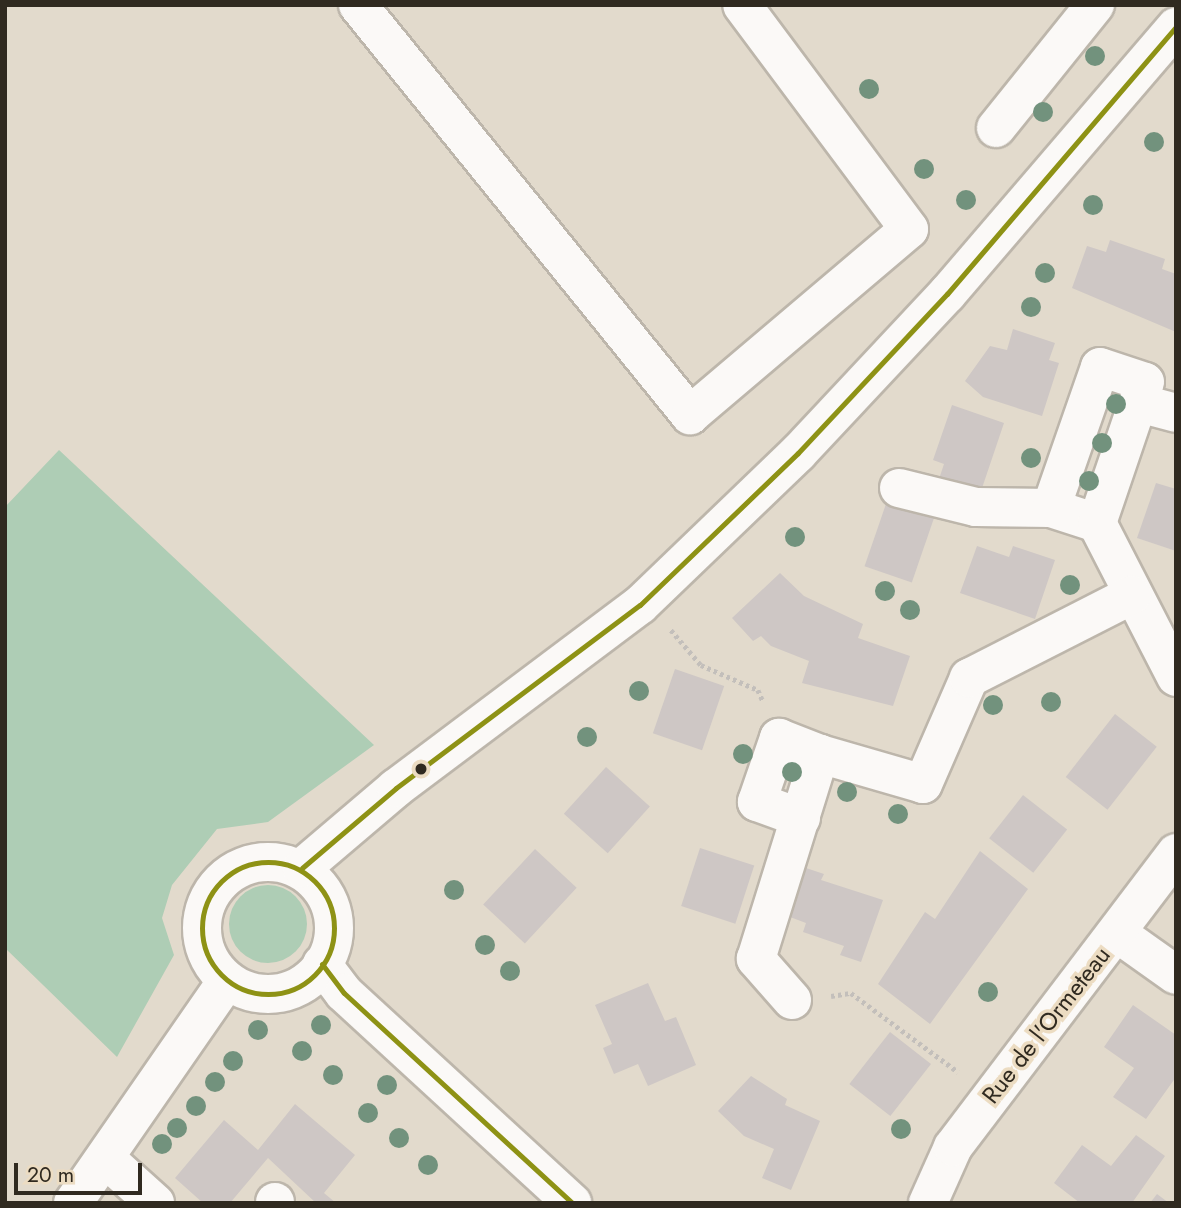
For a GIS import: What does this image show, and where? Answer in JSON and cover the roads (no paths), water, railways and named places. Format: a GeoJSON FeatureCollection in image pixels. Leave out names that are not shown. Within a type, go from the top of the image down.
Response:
{"type":"FeatureCollection","features":[{"type":"Feature","properties":{"kind":"street"},"geometry":{"type":"LineString","coordinates":[[358,5],[690,415],[909,229],[742,5]]}},
{"type":"Feature","properties":{"kind":"street"},"geometry":{"type":"LineString","coordinates":[[996,128],[1094,5]]}},
{"type":"Feature","properties":{"kind":"street"},"geometry":{"type":"LineString","coordinates":[[302,868],[396,788],[640,605],[798,453],[947,294],[1176,27]]}},
{"type":"Feature","properties":{"kind":"street"},"geometry":{"type":"LineString","coordinates":[[1051,509],[1100,367],[1145,382],[1097,523],[1176,677]]}},
{"type":"Feature","properties":{"kind":"street"},"geometry":{"type":"LineString","coordinates":[[1139,403],[1176,413]]}},
{"type":"Feature","properties":{"kind":"street"},"geometry":{"type":"LineString","coordinates":[[900,488],[976,507],[1051,509],[1097,523]]}},
{"type":"Feature","properties":{"kind":"street"},"geometry":{"type":"LineString","coordinates":[[801,818],[757,803],[779,738],[820,754],[923,784],[969,678],[1132,595]]}},
{"type":"Feature","properties":{"kind":"street"},"geometry":{"type":"LineString","coordinates":[[792,1000],[756,959],[820,754]]}},
{"type":"Feature","properties":{"kind":"street","name":"Rue de l'Ormeteau"},"geometry":{"type":"LineString","coordinates":[[934,1199],[990,1096],[1176,853]]}},
{"type":"Feature","properties":{"kind":"street"},"geometry":{"type":"LineString","coordinates":[[256,863],[302,868],[323,889],[335,921],[322,964],[279,993],[245,991],[227,981],[209,962],[204,944],[203,926],[217,886],[256,863]]}},
{"type":"Feature","properties":{"kind":"street"},"geometry":{"type":"LineString","coordinates":[[1117,933],[1176,975]]}},
{"type":"Feature","properties":{"kind":"street"},"geometry":{"type":"LineString","coordinates":[[322,964],[344,993],[572,1203]]}},
{"type":"Feature","properties":{"kind":"street"},"geometry":{"type":"LineString","coordinates":[[73,1203],[227,981]]}},
{"type":"Feature","properties":{"kind":"street"},"geometry":{"type":"LineString","coordinates":[[106,1159],[155,1203]]}}]}
